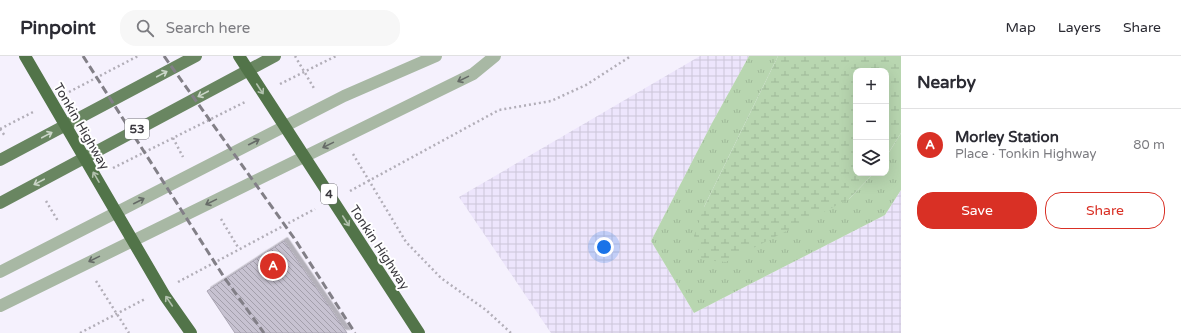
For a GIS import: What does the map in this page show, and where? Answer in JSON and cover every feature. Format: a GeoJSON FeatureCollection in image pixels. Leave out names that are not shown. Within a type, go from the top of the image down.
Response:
{"type":"FeatureCollection","features":[{"type":"Feature","properties":{"kind":"highway","name":"Tonkin Highway"},"geometry":{"type":"LineString","coordinates":[[25,56],[165,296],[191,333]]}},
{"type":"Feature","properties":{"kind":"highway","name":"Tonkin Highway"},"geometry":{"type":"LineString","coordinates":[[239,56],[419,333]]}},
{"type":"Feature","properties":{"kind":"main road"},"geometry":{"type":"LineString","coordinates":[[0,160],[196,56]]}},
{"type":"Feature","properties":{"kind":"main road","name":"53"},"geometry":{"type":"LineString","coordinates":[[0,203],[275,56]]}},
{"type":"Feature","properties":{"kind":"lane"},"geometry":{"type":"LineString","coordinates":[[0,272],[344,96],[436,56]]}},
{"type":"Feature","properties":{"kind":"lane"},"geometry":{"type":"LineString","coordinates":[[0,306],[473,74],[495,56]]}},
{"type":"Feature","properties":{"kind":"path"},"geometry":{"type":"LineString","coordinates":[[294,56],[318,96]]}},
{"type":"Feature","properties":{"kind":"path"},"geometry":{"type":"LineString","coordinates":[[279,84],[336,56]]}},
{"type":"Feature","properties":{"kind":"path"},"geometry":{"type":"LineString","coordinates":[[344,194],[499,110],[551,101],[586,85],[631,56]]}},
{"type":"Feature","properties":{"kind":"path"},"geometry":{"type":"LineString","coordinates":[[110,170],[251,99]]}},
{"type":"Feature","properties":{"kind":"path"},"geometry":{"type":"LineString","coordinates":[[350,149],[406,242],[441,278],[486,310],[511,333]]}},
{"type":"Feature","properties":{"kind":"path"},"geometry":{"type":"LineString","coordinates":[[39,205],[53,198]]}},
{"type":"Feature","properties":{"kind":"path"},"geometry":{"type":"LineString","coordinates":[[177,282],[316,209]]}},
{"type":"Feature","properties":{"kind":"path"},"geometry":{"type":"LineString","coordinates":[[80,333],[149,297]]}},
{"type":"Feature","properties":{"kind":"shaded area"},"geometry":{"type":"Polygon","coordinates":[[[700,56],[749,56],[712,123],[651,241],[694,313],[885,215],[901,190],[901,333],[551,333],[459,197],[700,56]]]}},
{"type":"Feature","properties":{"kind":"green space"},"geometry":{"type":"Polygon","coordinates":[[[749,56],[778,56],[704,207],[849,199],[871,176],[889,176],[889,152],[901,133],[901,190],[885,215],[694,313],[651,241],[712,123],[749,56]]]}},
{"type":"Feature","properties":{"kind":"green space"},"geometry":{"type":"Polygon","coordinates":[[[778,56],[901,56],[901,133],[889,152],[889,68],[853,68],[853,176],[871,176],[849,199],[726,262],[702,260],[694,236],[704,207],[778,56]]]}},
{"type":"Feature","properties":{"kind":"building"},"geometry":{"type":"Polygon","coordinates":[[[284,241],[347,333],[235,333],[207,291],[284,241]]]}},
{"type":"Feature","properties":{"kind":"railway"},"geometry":{"type":"LineString","coordinates":[[83,56],[224,277],[264,333]]}},
{"type":"Feature","properties":{"kind":"railway"},"geometry":{"type":"LineString","coordinates":[[164,56],[294,238],[355,333]]}},
{"type":"Feature","properties":{"kind":"place","name":"Morley Station"},"geometry":{"type":"Point","coordinates":[273,266]}}]}
